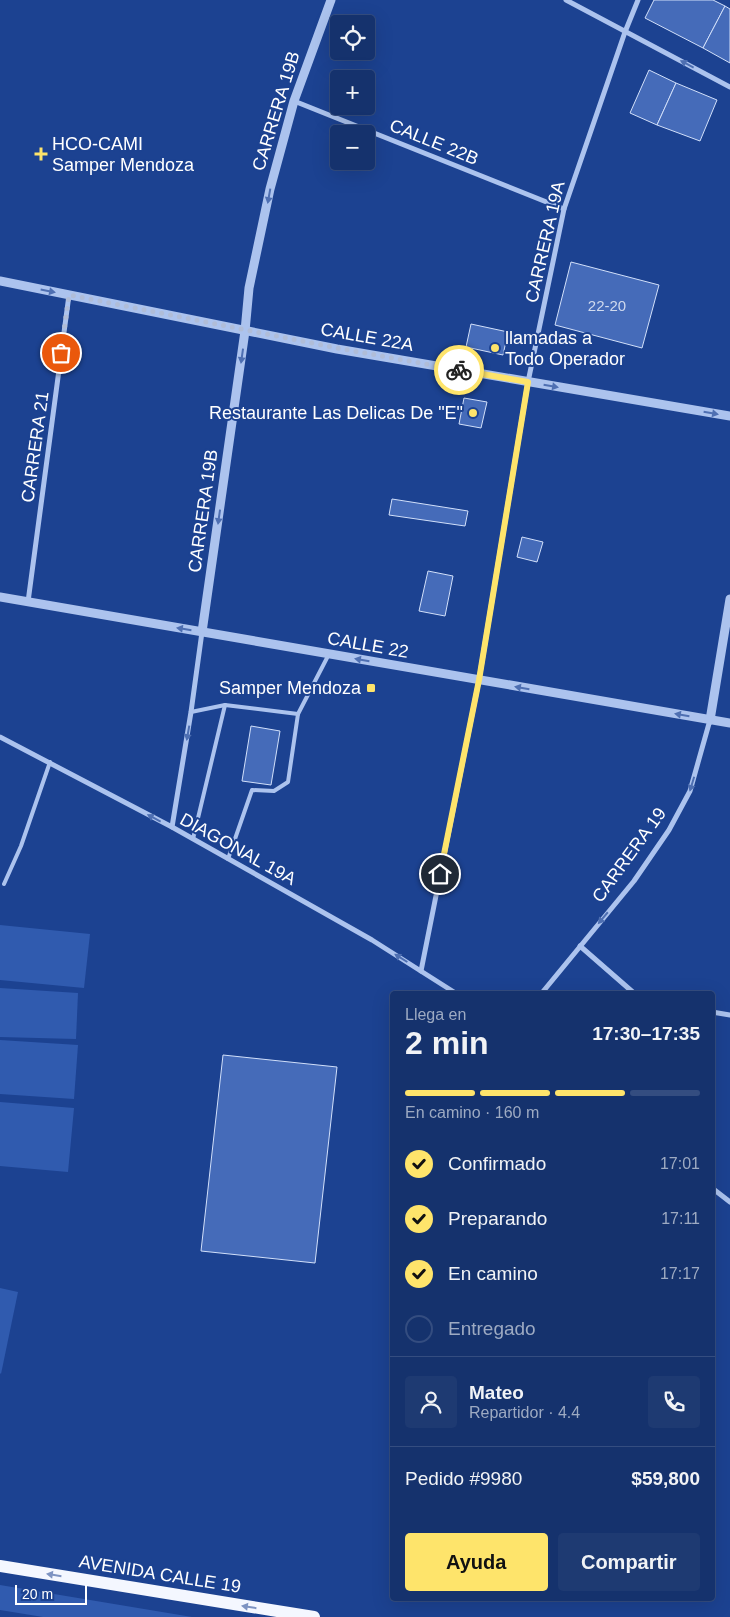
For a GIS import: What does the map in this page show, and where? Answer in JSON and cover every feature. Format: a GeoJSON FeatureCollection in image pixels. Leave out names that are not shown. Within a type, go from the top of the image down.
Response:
{"type":"FeatureCollection","features":[{"type":"Feature","properties":{"kind":"main road","name":"AVENIDA CALLE 19"},"geometry":{"type":"LineString","coordinates":[[0,1566],[314,1617]]}},
{"type":"Feature","properties":{"kind":"street","name":"CARRERA 19B"},"geometry":{"type":"LineString","coordinates":[[172,827],[191,712],[245,331],[249,288],[265,220],[270,188],[294,100],[331,0]]}},
{"type":"Feature","properties":{"kind":"street"},"geometry":{"type":"LineString","coordinates":[[566,0],[730,87]]}},
{"type":"Feature","properties":{"kind":"street","name":"CARRERA 19A"},"geometry":{"type":"LineString","coordinates":[[421,971],[479,680],[528,382],[564,210],[624,32],[638,0]]}},
{"type":"Feature","properties":{"kind":"street","name":"CALLE 22B"},"geometry":{"type":"LineString","coordinates":[[294,100],[564,210]]}},
{"type":"Feature","properties":{"kind":"street","name":"CALLE 22A"},"geometry":{"type":"LineString","coordinates":[[0,281],[245,331],[730,416]]}},
{"type":"Feature","properties":{"kind":"street","name":"CARRERA 21"},"geometry":{"type":"LineString","coordinates":[[28,602],[69,295]]}},
{"type":"Feature","properties":{"kind":"street","name":"CALLE 22"},"geometry":{"type":"LineString","coordinates":[[0,596],[730,723]]}},
{"type":"Feature","properties":{"kind":"street","name":"CARRERA 19"},"geometry":{"type":"LineString","coordinates":[[543,991],[634,881],[669,830],[690,790],[710,720],[730,599]]}},
{"type":"Feature","properties":{"kind":"street","name":"DIAGONAL 19A"},"geometry":{"type":"LineString","coordinates":[[0,736],[172,827],[372,940],[452,991]]}},
{"type":"Feature","properties":{"kind":"street"},"geometry":{"type":"LineString","coordinates":[[580,946],[632,991]]}},
{"type":"Feature","properties":{"kind":"street"},"geometry":{"type":"LineString","coordinates":[[715,1012],[730,1015]]}},
{"type":"Feature","properties":{"kind":"street"},"geometry":{"type":"LineString","coordinates":[[715,1190],[730,1202]]}},
{"type":"Feature","properties":{"kind":"lane"},"geometry":{"type":"LineString","coordinates":[[228,860],[252,790],[274,791],[288,782],[298,714],[329,654]]}},
{"type":"Feature","properties":{"kind":"lane"},"geometry":{"type":"LineString","coordinates":[[191,712],[225,705],[298,714]]}},
{"type":"Feature","properties":{"kind":"lane"},"geometry":{"type":"LineString","coordinates":[[193,839],[225,705]]}},
{"type":"Feature","properties":{"kind":"lane"},"geometry":{"type":"LineString","coordinates":[[4,884],[21,846],[50,762]]}},
{"type":"Feature","properties":{"kind":"shaded area"},"geometry":{"type":"Polygon","coordinates":[[[0,925],[90,934],[84,988],[0,980],[0,925]]]}},
{"type":"Feature","properties":{"kind":"shaded area"},"geometry":{"type":"Polygon","coordinates":[[[0,988],[78,993],[76,1039],[0,1037],[0,988]]]}},
{"type":"Feature","properties":{"kind":"shaded area"},"geometry":{"type":"Polygon","coordinates":[[[0,1040],[78,1045],[74,1099],[0,1094],[0,1040]]]}},
{"type":"Feature","properties":{"kind":"shaded area"},"geometry":{"type":"Polygon","coordinates":[[[0,1102],[74,1108],[68,1172],[0,1166],[0,1102]]]}},
{"type":"Feature","properties":{"kind":"shaded area"},"geometry":{"type":"Polygon","coordinates":[[[0,1288],[18,1292],[1,1374],[0,1373],[0,1288]]]}},
{"type":"Feature","properties":{"kind":"shaded area"},"geometry":{"type":"Polygon","coordinates":[[[0,1585],[192,1617],[43,1617],[0,1610],[0,1585]]]}},
{"type":"Feature","properties":{"kind":"building"},"geometry":{"type":"Polygon","coordinates":[[[654,0],[713,0],[725,6],[703,48],[645,18],[654,0]]]}},
{"type":"Feature","properties":{"kind":"building"},"geometry":{"type":"Polygon","coordinates":[[[725,6],[730,9],[730,63],[703,48],[725,6]]]}},
{"type":"Feature","properties":{"kind":"building"},"geometry":{"type":"Polygon","coordinates":[[[649,70],[676,83],[657,125],[630,113],[649,70]]]}},
{"type":"Feature","properties":{"kind":"building"},"geometry":{"type":"Polygon","coordinates":[[[676,83],[717,100],[700,141],[657,125],[676,83]]]}},
{"type":"Feature","properties":{"kind":"building"},"geometry":{"type":"Polygon","coordinates":[[[571,262],[659,285],[642,348],[555,325],[571,262]]]}},
{"type":"Feature","properties":{"kind":"building"},"geometry":{"type":"Polygon","coordinates":[[[471,324],[508,332],[503,355],[466,347],[471,324]]]}},
{"type":"Feature","properties":{"kind":"building","name":"Restaurante Las Delicas De \"E\""},"geometry":{"type":"Polygon","coordinates":[[[464,398],[487,402],[481,428],[459,424],[464,398]]]}},
{"type":"Feature","properties":{"kind":"building"},"geometry":{"type":"Polygon","coordinates":[[[392,499],[468,511],[465,526],[389,515],[392,499]]]}},
{"type":"Feature","properties":{"kind":"building"},"geometry":{"type":"Polygon","coordinates":[[[522,537],[543,542],[537,562],[517,557],[522,537]]]}},
{"type":"Feature","properties":{"kind":"building"},"geometry":{"type":"Polygon","coordinates":[[[428,571],[453,576],[445,616],[419,611],[428,571]]]}},
{"type":"Feature","properties":{"kind":"building"},"geometry":{"type":"Polygon","coordinates":[[[251,726],[280,731],[271,785],[242,781],[251,726]]]}},
{"type":"Feature","properties":{"kind":"building"},"geometry":{"type":"Polygon","coordinates":[[[223,1055],[337,1067],[315,1263],[201,1251],[223,1055]]]}},
{"type":"Feature","properties":{"kind":"way so far"},"geometry":{"type":"LineString","coordinates":[[61,353],[69,295],[245,331],[459,370]]}},
{"type":"Feature","properties":{"kind":"place","name":"HCO-CAMI Samper Mendoza"},"geometry":{"type":"Point","coordinates":[41,154]}},
{"type":"Feature","properties":{"kind":"place","name":"llamadas a Todo Operador"},"geometry":{"type":"Point","coordinates":[495,348]}},
{"type":"Feature","properties":{"kind":"place","name":"Restaurante Las Delicas De \"E\""},"geometry":{"type":"Point","coordinates":[473,413]}},
{"type":"Feature","properties":{"kind":"place","name":"Samper Mendoza"},"geometry":{"type":"Point","coordinates":[371,688]}},
{"type":"Feature","properties":{"kind":"route"},"geometry":{"type":"LineString","coordinates":[[440,874],[479,680],[528,382],[459,370]]}}]}
